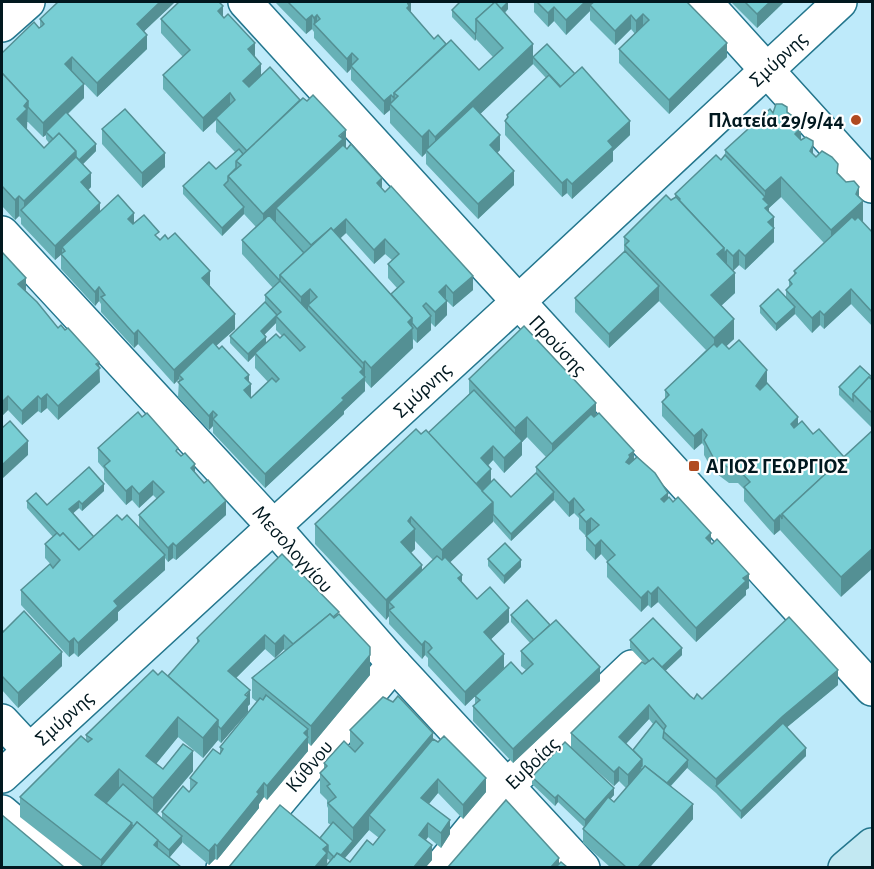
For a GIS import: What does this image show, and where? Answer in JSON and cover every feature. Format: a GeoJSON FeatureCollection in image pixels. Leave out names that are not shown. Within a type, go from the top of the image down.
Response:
{"type":"FeatureCollection","features":[{"type":"Feature","properties":{"kind":"main road"},"geometry":{"type":"LineString","coordinates":[[844,867],[873,845]]}},
{"type":"Feature","properties":{"kind":"street"},"geometry":{"type":"LineString","coordinates":[[2,25],[28,2]]}},
{"type":"Feature","properties":{"kind":"street","name":"Προύσης"},"geometry":{"type":"LineString","coordinates":[[245,2],[873,688]]}},
{"type":"Feature","properties":{"kind":"street"},"geometry":{"type":"LineString","coordinates":[[705,2],[873,186]]}},
{"type":"Feature","properties":{"kind":"street","name":"Σμύρνης"},"geometry":{"type":"LineString","coordinates":[[2,776],[518,302],[840,2]]}},
{"type":"Feature","properties":{"kind":"street","name":"Μεσολογγίου"},"geometry":{"type":"LineString","coordinates":[[2,233],[274,527],[394,664],[583,867]]}},
{"type":"Feature","properties":{"kind":"street","name":"Κύθνου"},"geometry":{"type":"LineString","coordinates":[[223,867],[394,664]]}},
{"type":"Feature","properties":{"kind":"street","name":"Ευβοίας"},"geometry":{"type":"LineString","coordinates":[[440,867],[508,785],[632,667]]}},
{"type":"Feature","properties":{"kind":"street"},"geometry":{"type":"LineString","coordinates":[[2,720],[29,750]]}},
{"type":"Feature","properties":{"kind":"street"},"geometry":{"type":"LineString","coordinates":[[2,812],[68,867]]}},
{"type":"Feature","properties":{"kind":"building"},"geometry":{"type":"Polygon","coordinates":[[[58,2],[160,2],[137,24],[147,35],[97,83],[72,57],[65,64],[84,84],[43,123],[28,107],[28,101],[2,73],[2,53],[34,22],[39,28],[42,26],[44,24],[40,19],[58,2]]]}},
{"type":"Feature","properties":{"kind":"building"},"geometry":{"type":"Polygon","coordinates":[[[179,2],[219,2],[223,6],[218,11],[224,18],[228,14],[255,43],[248,49],[261,64],[243,81],[249,87],[270,67],[300,100],[247,151],[216,118],[235,100],[230,93],[203,118],[163,75],[190,50],[161,19],[179,2]]]}},
{"type":"Feature","properties":{"kind":"building"},"geometry":{"type":"Polygon","coordinates":[[[288,2],[407,2],[409,6],[407,8],[434,39],[438,35],[446,44],[394,93],[394,98],[391,95],[384,101],[351,66],[358,59],[352,53],[347,59],[314,24],[320,19],[317,15],[314,18],[312,15],[306,20],[288,2]]]}},
{"type":"Feature","properties":{"kind":"building"},"geometry":{"type":"Polygon","coordinates":[[[460,2],[495,2],[476,19],[475,34],[452,10],[460,2]]]}},
{"type":"Feature","properties":{"kind":"building"},"geometry":{"type":"Polygon","coordinates":[[[495,2],[508,2],[501,9],[495,2]]]}},
{"type":"Feature","properties":{"kind":"building"},"geometry":{"type":"Polygon","coordinates":[[[495,2],[533,44],[435,137],[429,130],[422,137],[390,104],[398,96],[394,93],[451,40],[479,70],[503,48],[476,19],[495,2]]]}},
{"type":"Feature","properties":{"kind":"building"},"geometry":{"type":"Polygon","coordinates":[[[537,2],[585,2],[566,20],[554,7],[548,13],[537,2]]]}},
{"type":"Feature","properties":{"kind":"building"},"geometry":{"type":"Polygon","coordinates":[[[594,2],[687,2],[727,43],[669,100],[619,49],[649,20],[643,14],[636,21],[631,15],[615,31],[590,5],[594,2]]]}},
{"type":"Feature","properties":{"kind":"building"},"geometry":{"type":"Polygon","coordinates":[[[745,2],[770,2],[757,14],[745,2]]]}},
{"type":"Feature","properties":{"kind":"building"},"geometry":{"type":"Polygon","coordinates":[[[547,44],[575,74],[561,87],[533,57],[547,44]]]}},
{"type":"Feature","properties":{"kind":"building"},"geometry":{"type":"Polygon","coordinates":[[[582,67],[630,121],[608,141],[613,147],[572,184],[567,179],[562,183],[505,121],[507,115],[549,75],[560,87],[582,67]]]}},
{"type":"Feature","properties":{"kind":"building"},"geometry":{"type":"Polygon","coordinates":[[[2,73],[28,101],[24,106],[27,109],[17,119],[44,148],[59,133],[76,151],[24,201],[19,196],[15,200],[2,186],[2,73]]]}},
{"type":"Feature","properties":{"kind":"building"},"geometry":{"type":"Polygon","coordinates":[[[313,95],[346,130],[339,136],[343,139],[263,214],[228,176],[241,165],[236,161],[303,98],[307,101],[313,95]]]}},
{"type":"Feature","properties":{"kind":"building"},"geometry":{"type":"Polygon","coordinates":[[[776,104],[787,107],[787,112],[794,117],[801,128],[795,134],[801,140],[806,137],[813,141],[810,151],[816,157],[822,151],[832,157],[838,164],[837,173],[846,182],[854,181],[859,187],[856,194],[863,201],[831,230],[781,177],[765,191],[725,150],[770,109],[773,113],[776,104]]]}},
{"type":"Feature","properties":{"kind":"building"},"geometry":{"type":"Polygon","coordinates":[[[473,106],[500,135],[490,145],[514,171],[478,204],[426,150],[473,106]]]}},
{"type":"Feature","properties":{"kind":"building"},"geometry":{"type":"Polygon","coordinates":[[[125,109],[165,153],[142,173],[102,129],[125,109]]]}},
{"type":"Feature","properties":{"kind":"building"},"geometry":{"type":"Polygon","coordinates":[[[66,112],[96,144],[79,160],[76,157],[76,151],[59,133],[53,139],[46,132],[66,112]]]}},
{"type":"Feature","properties":{"kind":"building"},"geometry":{"type":"Polygon","coordinates":[[[351,144],[382,178],[377,183],[385,192],[391,186],[473,276],[453,293],[446,285],[439,292],[447,301],[435,312],[426,303],[423,306],[431,316],[417,329],[412,323],[412,318],[391,294],[404,282],[388,264],[399,254],[385,239],[374,250],[346,219],[333,231],[331,228],[311,245],[276,208],[343,145],[347,149],[351,144]]]}},
{"type":"Feature","properties":{"kind":"building"},"geometry":{"type":"Polygon","coordinates":[[[239,149],[243,154],[236,161],[236,168],[228,176],[228,181],[224,185],[244,207],[222,228],[183,186],[209,162],[216,169],[239,149]]]}},
{"type":"Feature","properties":{"kind":"building"},"geometry":{"type":"Polygon","coordinates":[[[716,155],[721,160],[725,155],[765,197],[763,199],[769,205],[765,208],[774,217],[768,222],[774,228],[745,256],[739,250],[733,256],[727,250],[724,254],[724,248],[675,194],[716,155]]]}},
{"type":"Feature","properties":{"kind":"building"},"geometry":{"type":"Polygon","coordinates":[[[76,157],[91,173],[81,182],[100,203],[55,246],[21,210],[76,157]]]}},
{"type":"Feature","properties":{"kind":"building"},"geometry":{"type":"Polygon","coordinates":[[[118,195],[134,213],[128,219],[133,224],[144,215],[159,232],[155,235],[160,240],[165,235],[168,239],[175,233],[210,271],[202,278],[235,314],[174,370],[138,330],[134,334],[101,297],[105,295],[99,287],[95,292],[61,254],[65,251],[62,247],[118,195]]]}},
{"type":"Feature","properties":{"kind":"building"},"geometry":{"type":"Polygon","coordinates":[[[666,195],[671,200],[676,197],[724,248],[717,254],[735,273],[711,295],[734,319],[714,338],[625,245],[629,241],[624,237],[666,195]]]}},
{"type":"Feature","properties":{"kind":"building"},"geometry":{"type":"Polygon","coordinates":[[[269,215],[304,253],[280,275],[280,281],[242,240],[269,215]]]}},
{"type":"Feature","properties":{"kind":"building"},"geometry":{"type":"Polygon","coordinates":[[[852,217],[855,220],[858,217],[873,233],[873,313],[851,289],[824,315],[820,311],[812,318],[786,290],[792,284],[789,280],[796,273],[794,271],[852,217]]]}},
{"type":"Feature","properties":{"kind":"building"},"geometry":{"type":"Polygon","coordinates":[[[331,228],[412,318],[408,322],[413,328],[371,368],[365,361],[363,363],[308,305],[317,297],[310,289],[301,297],[280,275],[331,228]]]}},
{"type":"Feature","properties":{"kind":"building"},"geometry":{"type":"Polygon","coordinates":[[[625,251],[659,286],[609,334],[575,298],[625,251]]]}},
{"type":"Feature","properties":{"kind":"building"},"geometry":{"type":"Polygon","coordinates":[[[2,252],[26,278],[18,284],[37,302],[58,328],[61,325],[65,330],[68,328],[99,362],[96,364],[100,368],[58,406],[47,394],[41,399],[38,396],[22,411],[8,396],[2,402],[2,252]]]}},
{"type":"Feature","properties":{"kind":"building"},"geometry":{"type":"Polygon","coordinates":[[[280,281],[363,369],[360,372],[365,377],[342,398],[344,400],[265,474],[213,419],[217,415],[213,411],[209,416],[178,382],[183,379],[179,375],[213,342],[219,349],[222,346],[249,375],[245,378],[251,384],[244,390],[251,398],[272,378],[276,382],[279,379],[255,353],[276,334],[280,338],[284,334],[300,351],[305,347],[276,316],[281,312],[265,295],[280,281]]]}},
{"type":"Feature","properties":{"kind":"building"},"geometry":{"type":"Polygon","coordinates":[[[778,289],[795,307],[776,324],[760,306],[778,289]]]}},
{"type":"Feature","properties":{"kind":"building"},"geometry":{"type":"Polygon","coordinates":[[[265,302],[277,315],[261,331],[266,337],[248,354],[230,336],[265,302]]]}},
{"type":"Feature","properties":{"kind":"building"},"geometry":{"type":"Polygon","coordinates":[[[524,326],[596,403],[552,444],[527,417],[515,428],[469,379],[524,326]]]}},
{"type":"Feature","properties":{"kind":"building"},"geometry":{"type":"Polygon","coordinates":[[[739,340],[767,370],[756,386],[760,390],[767,383],[798,417],[791,424],[794,428],[802,421],[813,434],[819,429],[844,457],[782,514],[782,519],[780,515],[774,521],[744,487],[750,482],[738,469],[729,468],[713,457],[704,440],[707,435],[702,429],[694,436],[662,402],[669,395],[665,390],[714,344],[717,347],[722,342],[729,349],[739,340]]]}},
{"type":"Feature","properties":{"kind":"building"},"geometry":{"type":"Polygon","coordinates":[[[860,366],[873,379],[869,377],[853,394],[853,401],[839,387],[860,366]]]}},
{"type":"Feature","properties":{"kind":"building"},"geometry":{"type":"Polygon","coordinates":[[[869,377],[873,381],[873,414],[853,394],[869,377]]]}},
{"type":"Feature","properties":{"kind":"building"},"geometry":{"type":"Polygon","coordinates":[[[474,390],[522,441],[504,458],[493,446],[481,458],[491,469],[476,484],[428,433],[474,390]]]}},
{"type":"Feature","properties":{"kind":"building"},"geometry":{"type":"Polygon","coordinates":[[[138,412],[142,417],[147,413],[178,448],[176,451],[181,456],[185,453],[195,464],[191,468],[204,483],[208,480],[226,501],[176,546],[173,543],[168,548],[139,515],[164,492],[153,481],[139,494],[132,486],[126,491],[104,466],[110,461],[98,448],[138,412]]]}},
{"type":"Feature","properties":{"kind":"building"},"geometry":{"type":"Polygon","coordinates":[[[599,413],[634,451],[626,462],[629,464],[637,457],[655,473],[668,493],[661,499],[664,502],[669,497],[673,502],[678,497],[711,533],[706,538],[712,544],[717,539],[749,574],[743,578],[746,581],[696,628],[658,587],[651,594],[648,591],[641,598],[607,562],[615,555],[601,540],[595,546],[586,536],[599,525],[591,518],[586,522],[579,514],[584,510],[574,498],[569,503],[536,467],[591,414],[594,417],[599,413]]]}},
{"type":"Feature","properties":{"kind":"building"},"geometry":{"type":"Polygon","coordinates":[[[10,421],[28,441],[2,465],[2,428],[10,421]]]}},
{"type":"Feature","properties":{"kind":"building"},"geometry":{"type":"Polygon","coordinates":[[[416,429],[421,434],[426,430],[493,502],[442,550],[411,517],[408,521],[415,529],[401,542],[422,565],[386,600],[315,524],[416,429]]]}},
{"type":"Feature","properties":{"kind":"building"},"geometry":{"type":"Polygon","coordinates":[[[873,430],[873,548],[841,577],[782,514],[873,430]]]}},
{"type":"Feature","properties":{"kind":"building"},"geometry":{"type":"Polygon","coordinates":[[[89,467],[104,484],[82,504],[79,501],[69,509],[94,537],[79,550],[63,533],[60,536],[27,501],[36,493],[47,505],[89,467]]]}},
{"type":"Feature","properties":{"kind":"building"},"geometry":{"type":"Polygon","coordinates":[[[536,473],[554,492],[511,534],[493,514],[493,502],[482,491],[494,479],[511,497],[536,473]]]}},
{"type":"Feature","properties":{"kind":"building"},"geometry":{"type":"Polygon","coordinates":[[[117,515],[122,520],[127,515],[165,555],[114,601],[118,606],[78,643],[74,638],[69,642],[21,590],[50,564],[53,568],[60,560],[45,544],[57,533],[60,536],[63,533],[79,550],[117,515]]]}},
{"type":"Feature","properties":{"kind":"building"},"geometry":{"type":"Polygon","coordinates":[[[505,543],[521,560],[504,576],[488,559],[505,543]]]}},
{"type":"Feature","properties":{"kind":"building"},"geometry":{"type":"Polygon","coordinates":[[[282,554],[339,612],[333,617],[330,614],[293,644],[284,635],[275,644],[265,635],[228,671],[250,690],[245,695],[248,697],[221,729],[218,726],[218,720],[168,676],[199,641],[197,638],[282,554]]]}},
{"type":"Feature","properties":{"kind":"building"},"geometry":{"type":"Polygon","coordinates":[[[437,556],[442,560],[445,557],[462,575],[458,578],[477,599],[490,587],[509,608],[484,632],[504,654],[465,692],[428,652],[432,648],[429,644],[425,641],[422,645],[389,610],[394,607],[389,602],[437,556]]]}},
{"type":"Feature","properties":{"kind":"building"},"geometry":{"type":"Polygon","coordinates":[[[527,600],[550,625],[534,640],[511,615],[527,600]]]}},
{"type":"Feature","properties":{"kind":"building"},"geometry":{"type":"Polygon","coordinates":[[[24,611],[62,652],[18,693],[2,676],[2,629],[3,632],[24,611]]]}},
{"type":"Feature","properties":{"kind":"building"},"geometry":{"type":"Polygon","coordinates":[[[330,614],[334,618],[339,614],[370,647],[370,655],[311,726],[252,678],[330,614]]]}},
{"type":"Feature","properties":{"kind":"building"},"geometry":{"type":"Polygon","coordinates":[[[789,617],[838,670],[783,716],[716,779],[663,731],[666,726],[649,705],[619,737],[642,759],[628,775],[619,767],[614,772],[571,733],[642,662],[645,664],[653,658],[690,696],[694,699],[697,694],[702,699],[789,617]]]}},
{"type":"Feature","properties":{"kind":"building"},"geometry":{"type":"Polygon","coordinates":[[[653,618],[682,648],[662,667],[653,658],[649,661],[630,640],[653,618]]]}},
{"type":"Feature","properties":{"kind":"building"},"geometry":{"type":"Polygon","coordinates":[[[556,620],[600,667],[513,749],[473,706],[480,700],[475,696],[511,662],[522,674],[533,664],[521,651],[556,620]]]}},
{"type":"Feature","properties":{"kind":"building"},"geometry":{"type":"Polygon","coordinates":[[[153,670],[158,675],[162,671],[218,720],[203,738],[178,717],[146,756],[163,769],[183,744],[193,751],[153,798],[119,769],[95,795],[132,823],[101,860],[20,797],[81,736],[88,742],[92,739],[86,735],[153,670]]]}},
{"type":"Feature","properties":{"kind":"building"},"geometry":{"type":"Polygon","coordinates":[[[266,695],[308,729],[304,733],[308,737],[267,786],[264,783],[257,792],[259,794],[217,846],[215,844],[209,851],[162,812],[183,786],[189,792],[197,783],[190,778],[213,749],[220,754],[223,749],[220,747],[260,698],[263,700],[266,695]]]}},
{"type":"Feature","properties":{"kind":"building"},"geometry":{"type":"Polygon","coordinates":[[[398,696],[433,733],[353,828],[328,803],[336,797],[327,786],[330,784],[320,773],[327,766],[324,763],[344,741],[355,752],[363,743],[350,730],[383,697],[393,702],[398,696]]]}},
{"type":"Feature","properties":{"kind":"building"},"geometry":{"type":"Polygon","coordinates":[[[656,721],[664,730],[663,738],[688,760],[667,783],[645,766],[642,770],[640,768],[642,759],[633,750],[656,721]]]}},
{"type":"Feature","properties":{"kind":"building"},"geometry":{"type":"Polygon","coordinates":[[[783,723],[806,748],[741,811],[716,786],[783,723]]]}},
{"type":"Feature","properties":{"kind":"building"},"geometry":{"type":"Polygon","coordinates":[[[444,736],[486,778],[463,805],[438,779],[421,798],[450,820],[441,833],[428,823],[419,835],[432,845],[414,867],[325,867],[337,853],[350,862],[367,840],[373,845],[385,830],[369,815],[433,739],[438,742],[444,736]]]}},
{"type":"Feature","properties":{"kind":"building"},"geometry":{"type":"Polygon","coordinates":[[[565,742],[614,788],[585,820],[558,795],[555,798],[532,777],[565,742]]]}},
{"type":"Feature","properties":{"kind":"building"},"geometry":{"type":"Polygon","coordinates":[[[645,766],[693,804],[638,867],[626,867],[583,829],[608,797],[614,802],[645,766]]]}},
{"type":"Feature","properties":{"kind":"building"},"geometry":{"type":"Polygon","coordinates":[[[123,784],[182,836],[169,850],[137,822],[134,826],[106,803],[123,784]]]}},
{"type":"Feature","properties":{"kind":"building"},"geometry":{"type":"Polygon","coordinates":[[[506,800],[559,858],[551,867],[448,867],[506,800]]]}},
{"type":"Feature","properties":{"kind":"building"},"geometry":{"type":"Polygon","coordinates":[[[280,805],[328,845],[323,849],[327,853],[315,867],[229,867],[280,805]]]}},
{"type":"Feature","properties":{"kind":"building"},"geometry":{"type":"Polygon","coordinates":[[[2,815],[64,867],[2,867],[2,815]]]}},
{"type":"Feature","properties":{"kind":"building"},"geometry":{"type":"Polygon","coordinates":[[[137,822],[158,840],[154,845],[181,867],[100,867],[137,822]]]}},
{"type":"Feature","properties":{"kind":"building"},"geometry":{"type":"Polygon","coordinates":[[[333,822],[353,841],[341,855],[337,853],[334,857],[328,851],[328,845],[320,838],[333,822]]]}},
{"type":"Feature","properties":{"kind":"building"},"geometry":{"type":"Polygon","coordinates":[[[561,862],[567,867],[556,867],[561,862]]]}},
{"type":"Feature","properties":{"kind":"place","name":"Πλατεία 29/9/44"},"geometry":{"type":"Point","coordinates":[856,120]}},
{"type":"Feature","properties":{"kind":"place","name":"ΑΓΙΟΣ ΓΕΩΡΓΙΟΣ"},"geometry":{"type":"Point","coordinates":[694,466]}}]}
